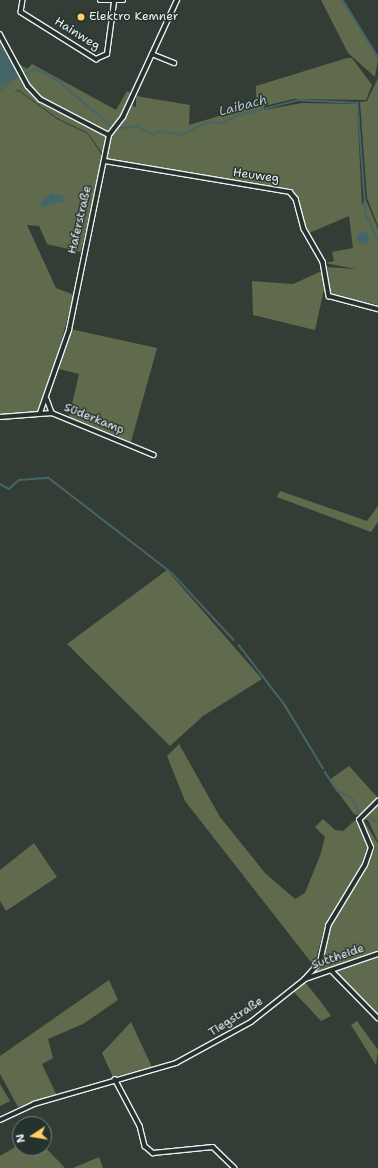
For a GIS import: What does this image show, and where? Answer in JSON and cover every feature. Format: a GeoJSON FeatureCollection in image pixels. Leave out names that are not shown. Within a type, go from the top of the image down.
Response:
{"type":"FeatureCollection","features":[{"type":"Feature","properties":{"kind":"street","name":"Hainweg"},"geometry":{"type":"LineString","coordinates":[[23,0],[22,12],[92,58],[100,60],[107,54],[112,39],[114,2]]}},
{"type":"Feature","properties":{"kind":"street"},"geometry":{"type":"LineString","coordinates":[[100,0],[114,2],[123,0]]}},
{"type":"Feature","properties":{"kind":"street","name":"Haferstraße"},"geometry":{"type":"LineString","coordinates":[[40,413],[47,398],[69,330],[105,161],[109,135],[112,127],[123,117],[176,0]]}},
{"type":"Feature","properties":{"kind":"street"},"geometry":{"type":"LineString","coordinates":[[0,34],[23,74],[24,79],[40,99],[109,135]]}},
{"type":"Feature","properties":{"kind":"street"},"geometry":{"type":"LineString","coordinates":[[152,54],[174,63]]}},
{"type":"Feature","properties":{"kind":"street","name":"Heuweg"},"geometry":{"type":"LineString","coordinates":[[105,161],[290,192],[296,199],[304,229],[323,262],[329,296],[378,309]]}},
{"type":"Feature","properties":{"kind":"street"},"geometry":{"type":"LineString","coordinates":[[47,398],[52,413]]}},
{"type":"Feature","properties":{"kind":"street","name":"Süderkamp"},"geometry":{"type":"LineString","coordinates":[[0,417],[52,413],[154,455]]}},
{"type":"Feature","properties":{"kind":"street","name":"Tiegstraße"},"geometry":{"type":"LineString","coordinates":[[0,1120],[34,1104],[59,1099],[116,1079],[176,1063],[251,1022],[304,980],[320,962],[328,926],[365,865],[371,848],[359,820],[378,801]]}},
{"type":"Feature","properties":{"kind":"street","name":"Suttheide"},"geometry":{"type":"LineString","coordinates":[[304,980],[378,954]]}},
{"type":"Feature","properties":{"kind":"street"},"geometry":{"type":"LineString","coordinates":[[332,971],[378,1018]]}},
{"type":"Feature","properties":{"kind":"street"},"geometry":{"type":"LineString","coordinates":[[116,1079],[140,1126],[145,1146],[153,1153],[213,1148],[235,1168]]}},
{"type":"Feature","properties":{"kind":"green space"},"geometry":{"type":"Polygon","coordinates":[[[321,0],[342,0],[378,59],[375,77],[348,53],[321,0]]]}},
{"type":"Feature","properties":{"kind":"green space"},"geometry":{"type":"Polygon","coordinates":[[[0,37],[15,61],[27,69],[32,64],[116,110],[127,91],[132,94],[122,116],[107,131],[104,156],[88,133],[57,118],[19,90],[13,92],[19,91],[57,119],[88,134],[103,157],[81,252],[47,244],[39,226],[27,225],[56,288],[74,295],[45,400],[37,411],[12,416],[0,415],[0,85],[17,76],[0,50],[0,37]]]}},
{"type":"Feature","properties":{"kind":"green space"},"geometry":{"type":"Polygon","coordinates":[[[347,58],[352,58],[372,85],[366,100],[294,99],[264,106],[264,110],[302,103],[357,104],[362,206],[365,198],[378,229],[378,305],[334,295],[330,291],[327,267],[356,269],[325,263],[334,261],[332,252],[353,248],[349,216],[309,233],[291,189],[115,164],[107,157],[113,130],[125,119],[132,105],[136,107],[136,96],[190,105],[189,125],[256,105],[256,86],[347,58]]]}},
{"type":"Feature","properties":{"kind":"green space"},"geometry":{"type":"Polygon","coordinates":[[[378,78],[378,226],[367,198],[360,102],[367,101],[378,78]]]}},
{"type":"Feature","properties":{"kind":"green space"},"geometry":{"type":"Polygon","coordinates":[[[324,270],[325,285],[315,330],[253,315],[252,281],[293,284],[324,270]]]}},
{"type":"Feature","properties":{"kind":"green space"},"geometry":{"type":"Polygon","coordinates":[[[70,329],[157,348],[131,442],[69,417],[79,374],[59,369],[70,329]]]}},
{"type":"Feature","properties":{"kind":"green space"},"geometry":{"type":"Polygon","coordinates":[[[280,491],[367,521],[378,506],[378,522],[371,532],[277,497],[280,491]]]}},
{"type":"Feature","properties":{"kind":"green space"},"geometry":{"type":"Polygon","coordinates":[[[167,570],[262,679],[203,716],[170,746],[67,644],[167,570]]]}},
{"type":"Feature","properties":{"kind":"green space"},"geometry":{"type":"Polygon","coordinates":[[[179,744],[220,817],[265,873],[295,899],[305,893],[321,853],[325,837],[315,827],[323,819],[335,830],[343,831],[355,820],[370,847],[364,865],[323,933],[314,966],[185,801],[167,756],[179,744]]]}},
{"type":"Feature","properties":{"kind":"green space"},"geometry":{"type":"Polygon","coordinates":[[[349,766],[378,798],[359,815],[354,814],[329,780],[349,766]]]}},
{"type":"Feature","properties":{"kind":"green space"},"geometry":{"type":"Polygon","coordinates":[[[378,804],[378,842],[368,820],[363,819],[378,844],[378,1014],[335,970],[311,975],[324,952],[326,933],[375,849],[362,825],[362,818],[378,804]]]}},
{"type":"Feature","properties":{"kind":"green space"},"geometry":{"type":"Polygon","coordinates":[[[34,843],[57,877],[6,911],[0,901],[0,870],[34,843]]]}},
{"type":"Feature","properties":{"kind":"green space"},"geometry":{"type":"Polygon","coordinates":[[[109,980],[118,1000],[83,1024],[48,1039],[53,1058],[42,1064],[57,1096],[18,1107],[0,1074],[0,1056],[109,980]]]}},
{"type":"Feature","properties":{"kind":"green space"},"geometry":{"type":"Polygon","coordinates":[[[305,982],[331,1016],[321,1021],[294,992],[305,982]]]}},
{"type":"Feature","properties":{"kind":"green space"},"geometry":{"type":"Polygon","coordinates":[[[357,1021],[378,1050],[376,1065],[351,1025],[357,1021]]]}},
{"type":"Feature","properties":{"kind":"green space"},"geometry":{"type":"Polygon","coordinates":[[[131,1022],[152,1067],[113,1077],[102,1053],[131,1022]]]}},
{"type":"Feature","properties":{"kind":"green space"},"geometry":{"type":"Polygon","coordinates":[[[0,1084],[10,1101],[0,1106],[0,1084]]]}},
{"type":"Feature","properties":{"kind":"green space"},"geometry":{"type":"Polygon","coordinates":[[[12,1149],[12,1156],[52,1156],[52,1154],[65,1168],[0,1168],[0,1156],[12,1149]]]}},
{"type":"Feature","properties":{"kind":"green space"},"geometry":{"type":"Polygon","coordinates":[[[99,1157],[103,1168],[73,1168],[99,1157]]]}},
{"type":"Feature","properties":{"kind":"water"},"geometry":{"type":"Polygon","coordinates":[[[0,50],[17,76],[0,85],[0,50]]]}},
{"type":"Feature","properties":{"kind":"water"},"geometry":{"type":"Polygon","coordinates":[[[52,193],[63,196],[64,201],[41,207],[41,202],[52,193]]]}},
{"type":"Feature","properties":{"kind":"water"},"geometry":{"type":"Polygon","coordinates":[[[361,232],[365,232],[369,238],[365,244],[361,244],[357,240],[357,236],[361,232]]]}},
{"type":"Feature","properties":{"kind":"waterway"},"geometry":{"type":"LineString","coordinates":[[343,0],[378,57]]}},
{"type":"Feature","properties":{"kind":"waterway"},"geometry":{"type":"LineString","coordinates":[[0,45],[19,77]]}},
{"type":"Feature","properties":{"kind":"waterway","name":"Laibach"},"geometry":{"type":"LineString","coordinates":[[0,90],[11,80],[36,69],[56,79],[115,129],[137,126],[153,135],[161,131],[182,135],[207,122],[223,123],[239,115],[299,100],[358,103],[366,213],[378,241]]}},
{"type":"Feature","properties":{"kind":"waterway"},"geometry":{"type":"LineString","coordinates":[[0,484],[9,489],[19,480],[49,478],[172,573],[234,640]]}},
{"type":"Feature","properties":{"kind":"waterway"},"geometry":{"type":"LineString","coordinates":[[239,645],[285,705],[323,768]]}},
{"type":"Feature","properties":{"kind":"waterway"},"geometry":{"type":"LineString","coordinates":[[325,772],[338,791],[352,798],[360,814]]}},
{"type":"Feature","properties":{"kind":"waterway"},"geometry":{"type":"LineString","coordinates":[[365,816],[378,822]]}},
{"type":"Feature","properties":{"kind":"place","name":"Elektro Kemner"},"geometry":{"type":"Point","coordinates":[81,17]}}]}
